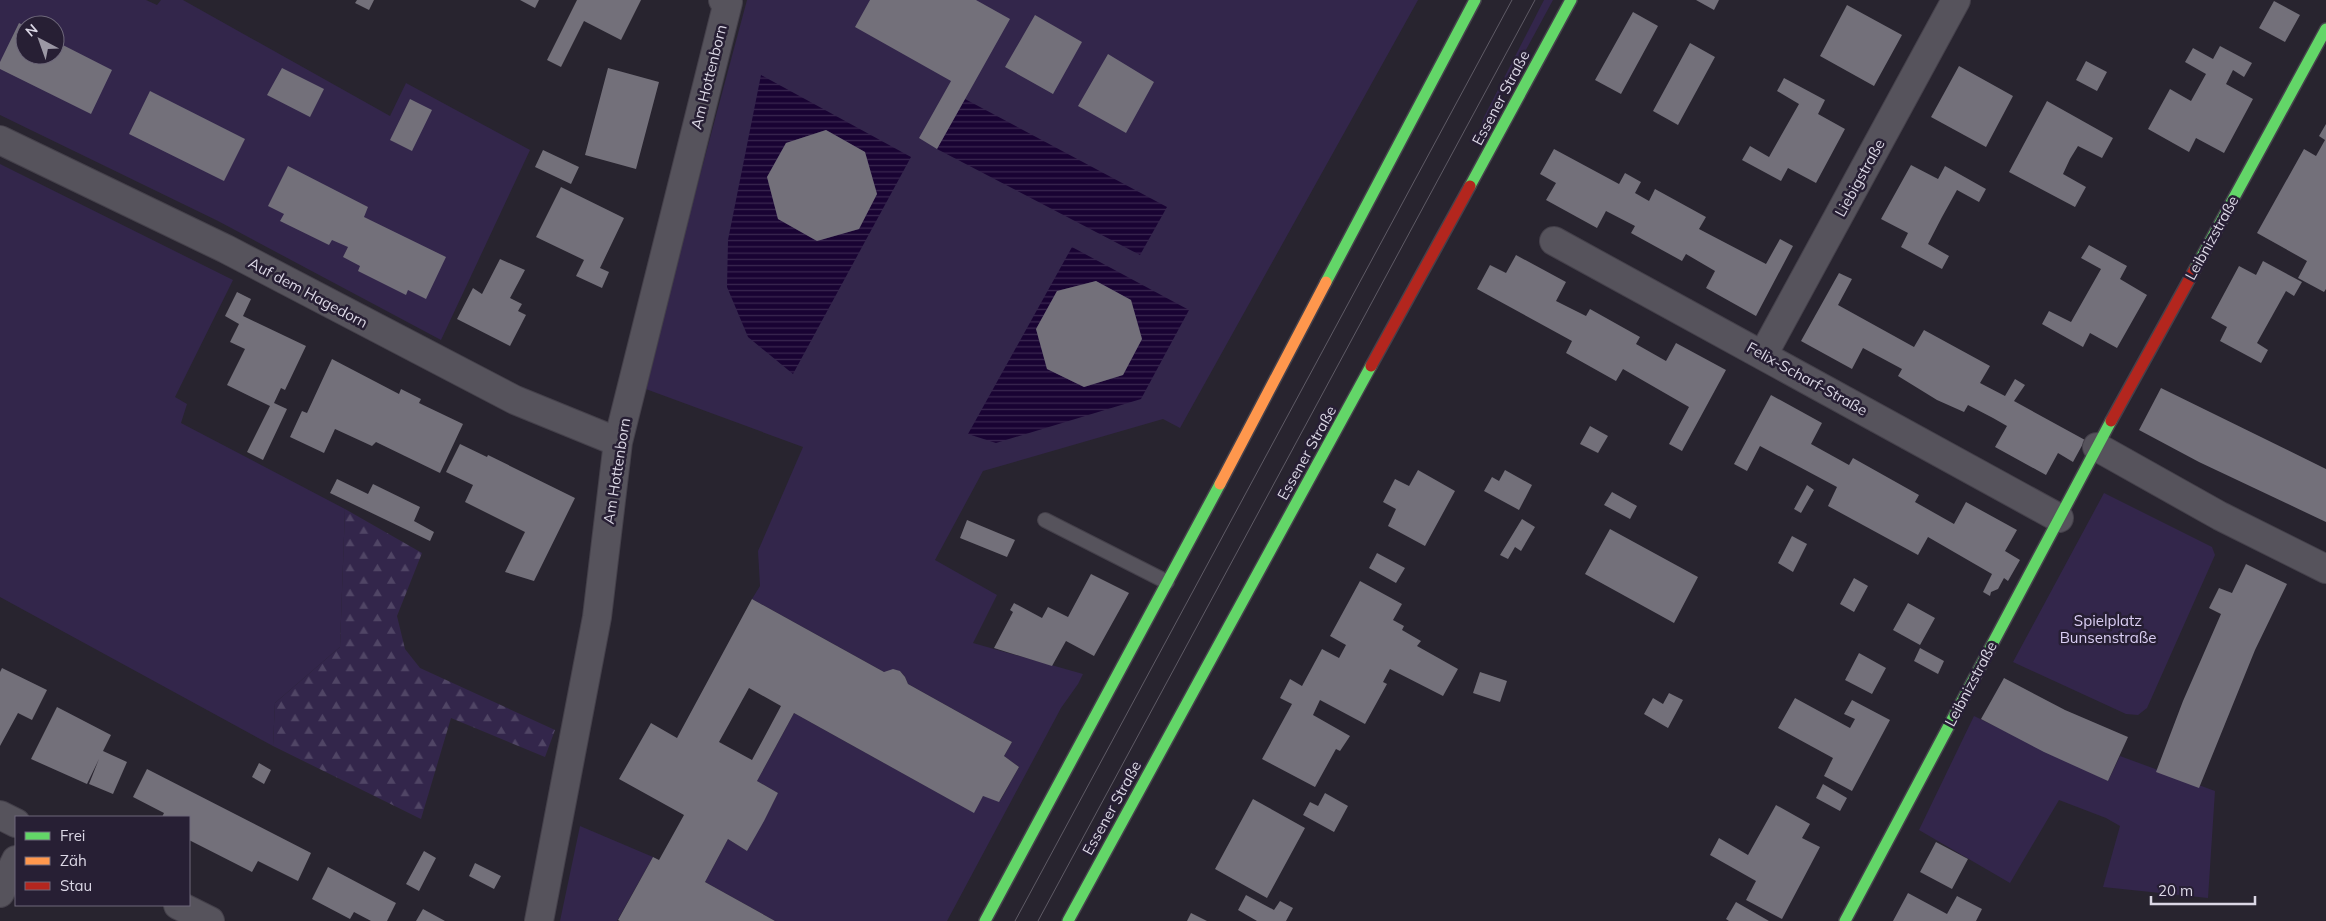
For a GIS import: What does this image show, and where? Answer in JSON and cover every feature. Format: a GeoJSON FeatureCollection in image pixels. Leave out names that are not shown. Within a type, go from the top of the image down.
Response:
{"type":"FeatureCollection","features":[{"type":"Feature","properties":{"kind":"main road"},"geometry":{"type":"LineString","coordinates":[[985,921],[1475,0]]}},
{"type":"Feature","properties":{"kind":"main road","name":"Essener Straße"},"geometry":{"type":"LineString","coordinates":[[1068,921],[1571,0]]}},
{"type":"Feature","properties":{"kind":"main road","name":"Leibnizstraße"},"geometry":{"type":"LineString","coordinates":[[1845,921],[2097,447],[2326,29]]}},
{"type":"Feature","properties":{"kind":"street","name":"Am Hottenborn"},"geometry":{"type":"LineString","coordinates":[[539,921],[597,617],[618,442],[728,2],[723,0]]}},
{"type":"Feature","properties":{"kind":"street","name":"Liebigstraße"},"geometry":{"type":"LineString","coordinates":[[1763,355],[1956,0]]}},
{"type":"Feature","properties":{"kind":"street","name":"Auf dem Hagedorn"},"geometry":{"type":"LineString","coordinates":[[0,140],[226,249],[515,400],[618,442]]}},
{"type":"Feature","properties":{"kind":"street","name":"Felix-Scharf-Straße"},"geometry":{"type":"LineString","coordinates":[[1554,241],[2059,518]]}},
{"type":"Feature","properties":{"kind":"street"},"geometry":{"type":"LineString","coordinates":[[2097,447],[2220,516],[2325,569]]}},
{"type":"Feature","properties":{"kind":"street"},"geometry":{"type":"LineString","coordinates":[[0,815],[15,822]]}},
{"type":"Feature","properties":{"kind":"street"},"geometry":{"type":"LineString","coordinates":[[0,893],[15,862]]}},
{"type":"Feature","properties":{"kind":"street"},"geometry":{"type":"LineString","coordinates":[[180,906],[210,921]]}},
{"type":"Feature","properties":{"kind":"lane"},"geometry":{"type":"LineString","coordinates":[[1045,520],[1167,582]]}},
{"type":"Feature","properties":{"kind":"green space"},"geometry":{"type":"Polygon","coordinates":[[[0,0],[146,0],[157,5],[161,0],[183,0],[390,116],[406,83],[530,150],[441,340],[218,221],[0,115],[0,0]]]}},
{"type":"Feature","properties":{"kind":"green space"},"geometry":{"type":"Polygon","coordinates":[[[747,0],[1418,0],[1180,428],[1163,419],[983,471],[935,560],[997,595],[973,643],[1083,674],[1061,708],[947,921],[775,921],[705,882],[728,839],[747,851],[778,793],[757,781],[794,713],[973,812],[983,796],[1000,801],[1019,767],[1004,756],[1012,742],[908,684],[900,671],[884,672],[752,599],[760,586],[758,551],[803,447],[643,388],[747,0]]]}},
{"type":"Feature","properties":{"kind":"green space"},"geometry":{"type":"Polygon","coordinates":[[[1544,0],[1553,0],[1474,146],[1484,117],[1544,0]]]}},
{"type":"Feature","properties":{"kind":"green space"},"geometry":{"type":"Polygon","coordinates":[[[0,164],[233,280],[175,397],[187,404],[181,423],[345,509],[340,647],[275,703],[273,746],[0,597],[0,164]]]}},
{"type":"Feature","properties":{"kind":"green space","name":"Spielplatz Bunsenstraße"},"geometry":{"type":"Polygon","coordinates":[[[2104,493],[2212,547],[2215,555],[2147,708],[2138,715],[2126,714],[2013,662],[2104,493]]]}},
{"type":"Feature","properties":{"kind":"green space"},"geometry":{"type":"Polygon","coordinates":[[[345,509],[422,553],[397,616],[405,649],[420,668],[555,730],[545,757],[451,718],[421,819],[273,746],[275,703],[340,647],[345,509]]]}},
{"type":"Feature","properties":{"kind":"green space"},"geometry":{"type":"Polygon","coordinates":[[[1974,716],[2108,781],[2120,756],[2215,791],[2208,898],[2103,887],[2120,826],[2106,818],[2059,800],[2010,883],[1919,830],[1974,716]]]}},
{"type":"Feature","properties":{"kind":"green space"},"geometry":{"type":"Polygon","coordinates":[[[580,826],[653,857],[617,921],[560,921],[580,826]]]}},
{"type":"Feature","properties":{"kind":"shaded area"},"geometry":{"type":"Polygon","coordinates":[[[761,75],[911,157],[793,374],[748,337],[727,287],[728,240],[761,75]],[[826,130],[786,143],[767,177],[778,219],[817,241],[859,229],[877,194],[865,152],[826,130]]]}},
{"type":"Feature","properties":{"kind":"shaded area"},"geometry":{"type":"Polygon","coordinates":[[[965,99],[1167,207],[1140,255],[937,149],[965,99]]]}},
{"type":"Feature","properties":{"kind":"shaded area"},"geometry":{"type":"Polygon","coordinates":[[[1072,247],[1189,310],[1141,399],[996,443],[968,434],[1072,247]],[[1096,281],[1057,291],[1036,329],[1047,369],[1084,387],[1123,375],[1142,339],[1131,300],[1096,281]]]}},
{"type":"Feature","properties":{"kind":"building"},"geometry":{"type":"Polygon","coordinates":[[[357,0],[374,0],[369,10],[355,3],[357,0]]]}},
{"type":"Feature","properties":{"kind":"building"},"geometry":{"type":"Polygon","coordinates":[[[520,0],[539,0],[535,8],[520,0]]]}},
{"type":"Feature","properties":{"kind":"building"},"geometry":{"type":"Polygon","coordinates":[[[577,0],[641,0],[621,40],[584,21],[561,67],[547,60],[577,0]]]}},
{"type":"Feature","properties":{"kind":"building"},"geometry":{"type":"Polygon","coordinates":[[[870,0],[976,0],[1010,19],[937,149],[919,138],[951,81],[855,27],[870,0]]]}},
{"type":"Feature","properties":{"kind":"building"},"geometry":{"type":"Polygon","coordinates":[[[1696,0],[1719,0],[1714,10],[1696,0]]]}},
{"type":"Feature","properties":{"kind":"building"},"geometry":{"type":"Polygon","coordinates":[[[2274,1],[2300,15],[2285,42],[2259,28],[2274,1]]]}},
{"type":"Feature","properties":{"kind":"building"},"geometry":{"type":"Polygon","coordinates":[[[1847,5],[1902,35],[1874,86],[1820,56],[1847,5]]]}},
{"type":"Feature","properties":{"kind":"building"},"geometry":{"type":"Polygon","coordinates":[[[1633,12],[1658,26],[1621,94],[1595,80],[1633,12]]]}},
{"type":"Feature","properties":{"kind":"building"},"geometry":{"type":"Polygon","coordinates":[[[1035,15],[1082,42],[1053,94],[1005,67],[1035,15]]]}},
{"type":"Feature","properties":{"kind":"building"},"geometry":{"type":"Polygon","coordinates":[[[15,31],[15,65],[65,65],[65,46],[112,70],[91,114],[0,69],[0,62],[15,31]]]}},
{"type":"Feature","properties":{"kind":"building"},"geometry":{"type":"Polygon","coordinates":[[[1690,43],[1715,57],[1678,125],[1653,111],[1690,43]]]}},
{"type":"Feature","properties":{"kind":"building"},"geometry":{"type":"Polygon","coordinates":[[[2220,46],[2252,63],[2244,77],[2233,70],[2226,84],[2253,99],[2224,153],[2196,138],[2189,152],[2148,129],[2170,89],[2191,101],[2206,74],[2185,62],[2193,48],[2213,59],[2220,46]]]}},
{"type":"Feature","properties":{"kind":"building"},"geometry":{"type":"Polygon","coordinates":[[[1108,54],[1154,82],[1126,133],[1078,106],[1108,54]]]}},
{"type":"Feature","properties":{"kind":"building"},"geometry":{"type":"Polygon","coordinates":[[[2086,61],[2107,72],[2097,91],[2076,80],[2086,61]]]}},
{"type":"Feature","properties":{"kind":"building"},"geometry":{"type":"Polygon","coordinates":[[[1959,66],[2013,96],[1986,147],[1931,117],[1959,66]]]}},
{"type":"Feature","properties":{"kind":"building"},"geometry":{"type":"Polygon","coordinates":[[[282,68],[324,89],[310,117],[267,95],[282,68]]]}},
{"type":"Feature","properties":{"kind":"building"},"geometry":{"type":"Polygon","coordinates":[[[608,68],[659,82],[636,169],[585,155],[608,68]]]}},
{"type":"Feature","properties":{"kind":"building"},"geometry":{"type":"Polygon","coordinates":[[[1784,78],[1825,100],[1818,114],[1845,129],[1816,183],[1788,168],[1781,181],[1742,160],[1750,146],[1769,157],[1799,104],[1777,91],[1784,78]]]}},
{"type":"Feature","properties":{"kind":"building"},"geometry":{"type":"Polygon","coordinates":[[[150,91],[245,139],[224,181],[129,134],[150,91]]]}},
{"type":"Feature","properties":{"kind":"building"},"geometry":{"type":"Polygon","coordinates":[[[410,99],[432,110],[412,151],[390,140],[410,99]]]}},
{"type":"Feature","properties":{"kind":"building"},"geometry":{"type":"Polygon","coordinates":[[[2047,101],[2113,138],[2102,158],[2078,146],[2070,159],[2063,174],[2086,187],[2075,207],[2009,172],[2047,101]]]}},
{"type":"Feature","properties":{"kind":"building"},"geometry":{"type":"Polygon","coordinates":[[[2326,124],[2326,289],[2324,292],[2298,278],[2307,261],[2257,233],[2304,149],[2316,156],[2325,140],[2319,136],[2326,124]]]}},
{"type":"Feature","properties":{"kind":"building"},"geometry":{"type":"Polygon","coordinates":[[[826,130],[865,152],[877,194],[859,229],[817,241],[778,219],[767,177],[786,143],[826,130]]]}},
{"type":"Feature","properties":{"kind":"building"},"geometry":{"type":"Polygon","coordinates":[[[1554,149],[1619,184],[1625,173],[1641,182],[1635,193],[1649,201],[1655,189],[1706,217],[1699,229],[1766,264],[1780,239],[1793,246],[1756,316],[1706,288],[1715,271],[1686,254],[1682,261],[1631,233],[1635,226],[1606,211],[1597,228],[1546,200],[1556,183],[1540,174],[1554,149]]]}},
{"type":"Feature","properties":{"kind":"building"},"geometry":{"type":"Polygon","coordinates":[[[543,150],[579,167],[571,184],[535,167],[543,150]]]}},
{"type":"Feature","properties":{"kind":"building"},"geometry":{"type":"Polygon","coordinates":[[[1911,165],[1938,179],[1945,166],[1986,189],[1979,202],[1957,190],[1942,217],[1928,244],[1949,256],[1942,269],[1901,247],[1908,233],[1881,219],[1911,165]]]}},
{"type":"Feature","properties":{"kind":"building"},"geometry":{"type":"Polygon","coordinates":[[[288,166],[368,207],[364,217],[446,257],[426,299],[408,290],[406,295],[358,271],[360,266],[343,257],[348,247],[332,240],[329,245],[280,221],[284,214],[268,206],[288,166]]]}},
{"type":"Feature","properties":{"kind":"building"},"geometry":{"type":"Polygon","coordinates":[[[561,187],[624,218],[600,268],[609,272],[602,288],[576,276],[584,260],[536,237],[561,187]]]}},
{"type":"Feature","properties":{"kind":"building"},"geometry":{"type":"Polygon","coordinates":[[[2089,245],[2127,266],[2120,279],[2147,295],[2117,348],[2090,333],[2083,347],[2042,324],[2049,311],[2071,322],[2101,269],[2081,258],[2089,245]]]}},
{"type":"Feature","properties":{"kind":"building"},"geometry":{"type":"Polygon","coordinates":[[[1516,255],[1566,282],[1556,301],[1586,316],[1590,309],[1640,337],[1636,344],[1666,361],[1676,343],[1726,370],[1682,451],[1669,444],[1689,407],[1623,369],[1616,381],[1566,353],[1572,341],[1477,289],[1490,265],[1506,273],[1516,255]]]}},
{"type":"Feature","properties":{"kind":"building"},"geometry":{"type":"Polygon","coordinates":[[[500,259],[525,270],[510,298],[522,304],[518,311],[526,315],[510,346],[457,319],[473,288],[482,294],[500,259]]]}},
{"type":"Feature","properties":{"kind":"building"},"geometry":{"type":"Polygon","coordinates":[[[2263,261],[2302,282],[2294,296],[2286,291],[2257,343],[2268,350],[2261,363],[2220,341],[2227,327],[2211,318],[2239,266],[2256,275],[2263,261]]]}},
{"type":"Feature","properties":{"kind":"building"},"geometry":{"type":"Polygon","coordinates":[[[1839,273],[1852,279],[1838,305],[1914,347],[1924,330],[1990,366],[1980,383],[2005,396],[2015,379],[2025,385],[2014,401],[2085,440],[2073,462],[2058,453],[2046,475],[1995,447],[2007,426],[1993,418],[1968,405],[1964,412],[1937,400],[1898,376],[1902,369],[1863,348],[1852,369],[1801,341],[1839,273]]]}},
{"type":"Feature","properties":{"kind":"building"},"geometry":{"type":"Polygon","coordinates":[[[1096,281],[1131,300],[1142,339],[1123,375],[1084,387],[1047,369],[1036,329],[1057,291],[1096,281]]]}},
{"type":"Feature","properties":{"kind":"building"},"geometry":{"type":"Polygon","coordinates":[[[237,292],[251,299],[243,316],[306,346],[285,390],[281,388],[274,403],[287,409],[263,460],[247,452],[270,406],[227,385],[245,349],[230,342],[239,324],[225,316],[237,292]]]}},
{"type":"Feature","properties":{"kind":"building"},"geometry":{"type":"Polygon","coordinates":[[[332,359],[399,394],[401,389],[421,399],[419,403],[463,424],[440,473],[376,442],[372,446],[335,429],[324,453],[290,437],[302,411],[307,413],[332,359]]]}},
{"type":"Feature","properties":{"kind":"building"},"geometry":{"type":"Polygon","coordinates":[[[2161,388],[2326,469],[2326,522],[2199,462],[2139,430],[2161,388]]]}},
{"type":"Feature","properties":{"kind":"building"},"geometry":{"type":"Polygon","coordinates":[[[1771,395],[1822,423],[1811,444],[1849,465],[1853,458],[1919,495],[1915,502],[1954,524],[1966,502],[2017,530],[2005,551],[2020,560],[2008,581],[2004,578],[1998,589],[1991,592],[1990,596],[1983,592],[1992,574],[1928,537],[1918,555],[1828,506],[1837,487],[1760,446],[1747,471],[1734,464],[1771,395]]]}},
{"type":"Feature","properties":{"kind":"building"},"geometry":{"type":"Polygon","coordinates":[[[1590,426],[1608,436],[1598,453],[1580,444],[1590,426]]]}},
{"type":"Feature","properties":{"kind":"building"},"geometry":{"type":"Polygon","coordinates":[[[460,444],[487,457],[488,455],[575,498],[534,581],[505,572],[525,532],[465,502],[473,485],[446,472],[460,444]]]}},
{"type":"Feature","properties":{"kind":"building"},"geometry":{"type":"Polygon","coordinates":[[[1418,470],[1455,491],[1425,546],[1388,526],[1396,509],[1383,502],[1395,479],[1409,486],[1418,470]]]}},
{"type":"Feature","properties":{"kind":"building"},"geometry":{"type":"Polygon","coordinates":[[[1505,470],[1532,485],[1519,510],[1484,491],[1492,477],[1499,481],[1505,470]]]}},
{"type":"Feature","properties":{"kind":"building"},"geometry":{"type":"Polygon","coordinates":[[[337,479],[368,494],[373,484],[420,507],[414,521],[434,532],[430,541],[330,493],[337,479]]]}},
{"type":"Feature","properties":{"kind":"building"},"geometry":{"type":"Polygon","coordinates":[[[1807,485],[1814,490],[1801,513],[1794,509],[1807,485]]]}},
{"type":"Feature","properties":{"kind":"building"},"geometry":{"type":"Polygon","coordinates":[[[1612,492],[1637,506],[1630,519],[1604,505],[1612,492]]]}},
{"type":"Feature","properties":{"kind":"building"},"geometry":{"type":"Polygon","coordinates":[[[1522,519],[1535,527],[1521,551],[1515,547],[1508,559],[1500,555],[1522,519]]]}},
{"type":"Feature","properties":{"kind":"building"},"geometry":{"type":"Polygon","coordinates":[[[967,520],[1015,540],[1007,557],[960,538],[967,520]]]}},
{"type":"Feature","properties":{"kind":"building"},"geometry":{"type":"Polygon","coordinates":[[[1610,529],[1698,577],[1674,623],[1585,574],[1610,529]]]}},
{"type":"Feature","properties":{"kind":"building"},"geometry":{"type":"Polygon","coordinates":[[[1792,536],[1807,544],[1793,572],[1778,563],[1792,536]]]}},
{"type":"Feature","properties":{"kind":"building"},"geometry":{"type":"Polygon","coordinates":[[[1377,553],[1405,568],[1396,583],[1369,568],[1377,553]]]}},
{"type":"Feature","properties":{"kind":"building"},"geometry":{"type":"Polygon","coordinates":[[[2246,564],[2287,584],[2255,650],[2199,788],[2156,772],[2183,701],[2221,614],[2209,608],[2219,588],[2232,593],[2246,564]]]}},
{"type":"Feature","properties":{"kind":"building"},"geometry":{"type":"Polygon","coordinates":[[[1091,574],[1129,593],[1094,656],[1066,641],[1052,666],[994,648],[1013,612],[1010,610],[1014,603],[1042,618],[1048,607],[1068,617],[1091,574]]]}},
{"type":"Feature","properties":{"kind":"building"},"geometry":{"type":"Polygon","coordinates":[[[1854,578],[1868,586],[1854,612],[1840,604],[1854,578]]]}},
{"type":"Feature","properties":{"kind":"building"},"geometry":{"type":"Polygon","coordinates":[[[1360,581],[1402,604],[1393,620],[1404,626],[1402,630],[1421,641],[1417,646],[1458,669],[1443,696],[1390,669],[1383,682],[1387,684],[1365,724],[1320,700],[1313,715],[1350,736],[1340,751],[1336,749],[1315,787],[1262,759],[1292,704],[1280,698],[1290,679],[1302,686],[1322,649],[1339,658],[1346,645],[1330,636],[1360,581]]]}},
{"type":"Feature","properties":{"kind":"building"},"geometry":{"type":"Polygon","coordinates":[[[752,599],[884,672],[893,669],[900,671],[908,684],[1012,742],[1004,756],[1019,767],[999,802],[983,796],[974,813],[794,713],[757,781],[778,793],[764,821],[747,851],[728,839],[705,882],[775,921],[620,921],[618,920],[653,857],[659,860],[684,815],[619,779],[651,723],[677,738],[752,599]],[[749,688],[719,742],[752,760],[781,706],[749,688]]]}},
{"type":"Feature","properties":{"kind":"building"},"geometry":{"type":"Polygon","coordinates":[[[1908,603],[1935,618],[1920,645],[1893,630],[1908,603]]]}},
{"type":"Feature","properties":{"kind":"building"},"geometry":{"type":"Polygon","coordinates":[[[1920,648],[1944,661],[1938,674],[1914,661],[1920,648]]]}},
{"type":"Feature","properties":{"kind":"building"},"geometry":{"type":"Polygon","coordinates":[[[1859,653],[1886,668],[1872,694],[1845,680],[1859,653]]]}},
{"type":"Feature","properties":{"kind":"building"},"geometry":{"type":"Polygon","coordinates":[[[2,668],[47,690],[32,720],[18,713],[0,746],[0,672],[2,668]]]}},
{"type":"Feature","properties":{"kind":"building"},"geometry":{"type":"Polygon","coordinates":[[[1480,672],[1507,681],[1500,702],[1473,693],[1480,672]]]}},
{"type":"Feature","properties":{"kind":"building"},"geometry":{"type":"Polygon","coordinates":[[[2004,678],[2065,710],[2128,737],[2108,781],[2044,752],[1981,719],[2004,678]]]}},
{"type":"Feature","properties":{"kind":"building"},"geometry":{"type":"Polygon","coordinates":[[[1669,693],[1683,700],[1668,728],[1644,714],[1653,698],[1663,704],[1669,693]]]}},
{"type":"Feature","properties":{"kind":"building"},"geometry":{"type":"Polygon","coordinates":[[[1795,698],[1850,728],[1855,719],[1844,714],[1852,700],[1890,720],[1852,791],[1824,776],[1833,758],[1778,728],[1795,698]]]}},
{"type":"Feature","properties":{"kind":"building"},"geometry":{"type":"Polygon","coordinates":[[[57,707],[111,735],[103,751],[127,762],[113,794],[89,784],[99,759],[87,784],[31,759],[57,707]]]}},
{"type":"Feature","properties":{"kind":"building"},"geometry":{"type":"Polygon","coordinates":[[[259,763],[271,770],[264,784],[252,777],[259,763]]]}},
{"type":"Feature","properties":{"kind":"building"},"geometry":{"type":"Polygon","coordinates":[[[147,769],[311,853],[298,881],[258,861],[252,872],[190,841],[190,816],[162,816],[164,813],[133,797],[147,769]]]}},
{"type":"Feature","properties":{"kind":"building"},"geometry":{"type":"Polygon","coordinates":[[[1823,784],[1847,798],[1840,811],[1816,798],[1823,784]]]}},
{"type":"Feature","properties":{"kind":"building"},"geometry":{"type":"Polygon","coordinates":[[[1325,793],[1348,806],[1334,832],[1303,815],[1310,802],[1318,806],[1325,793]]]}},
{"type":"Feature","properties":{"kind":"building"},"geometry":{"type":"Polygon","coordinates":[[[1253,799],[1305,828],[1267,898],[1215,869],[1253,799]]]}},
{"type":"Feature","properties":{"kind":"building"},"geometry":{"type":"Polygon","coordinates":[[[1776,805],[1810,824],[1802,838],[1820,847],[1782,919],[1746,900],[1756,881],[1710,855],[1719,838],[1748,855],[1776,805]]]}},
{"type":"Feature","properties":{"kind":"building"},"geometry":{"type":"Polygon","coordinates":[[[1936,842],[1968,859],[1952,889],[1920,872],[1936,842]]]}},
{"type":"Feature","properties":{"kind":"building"},"geometry":{"type":"Polygon","coordinates":[[[424,851],[436,858],[419,891],[406,884],[424,851]]]}},
{"type":"Feature","properties":{"kind":"building"},"geometry":{"type":"Polygon","coordinates":[[[475,863],[501,876],[494,889],[469,876],[475,863]]]}},
{"type":"Feature","properties":{"kind":"building"},"geometry":{"type":"Polygon","coordinates":[[[328,867],[396,903],[387,921],[371,921],[354,912],[350,919],[312,899],[328,867]]]}},
{"type":"Feature","properties":{"kind":"building"},"geometry":{"type":"Polygon","coordinates":[[[1908,893],[1947,914],[1957,896],[1982,909],[1976,921],[1893,921],[1908,893]]]}},
{"type":"Feature","properties":{"kind":"building"},"geometry":{"type":"Polygon","coordinates":[[[1246,895],[1274,910],[1280,901],[1293,908],[1286,921],[1257,921],[1238,910],[1246,895]]]}},
{"type":"Feature","properties":{"kind":"building"},"geometry":{"type":"Polygon","coordinates":[[[1736,902],[1769,921],[1729,921],[1726,919],[1736,902]]]}},
{"type":"Feature","properties":{"kind":"building"},"geometry":{"type":"Polygon","coordinates":[[[423,909],[445,921],[416,921],[423,909]]]}},
{"type":"Feature","properties":{"kind":"building"},"geometry":{"type":"Polygon","coordinates":[[[1191,913],[1207,921],[1187,921],[1191,913]]]}},
{"type":"Feature","properties":{"kind":"tram line"},"geometry":{"type":"LineString","coordinates":[[1015,921],[1512,0]]}},
{"type":"Feature","properties":{"kind":"tram line"},"geometry":{"type":"LineString","coordinates":[[1038,921],[1535,0]]}},
{"type":"Feature","properties":{"kind":"traffic: fast"},"geometry":{"type":"LineString","coordinates":[[1326,282],[1475,0]]}},
{"type":"Feature","properties":{"kind":"traffic: fast"},"geometry":{"type":"LineString","coordinates":[[1470,186],[1571,0]]}},
{"type":"Feature","properties":{"kind":"traffic: fast"},"geometry":{"type":"LineString","coordinates":[[2195,269],[2326,29]]}},
{"type":"Feature","properties":{"kind":"traffic: fast"},"geometry":{"type":"LineString","coordinates":[[1068,921],[1371,366]]}},
{"type":"Feature","properties":{"kind":"traffic: fast"},"geometry":{"type":"LineString","coordinates":[[1845,921],[2111,421]]}},
{"type":"Feature","properties":{"kind":"traffic: fast"},"geometry":{"type":"LineString","coordinates":[[985,921],[1220,484]]}},
{"type":"Feature","properties":{"kind":"traffic: slow"},"geometry":{"type":"LineString","coordinates":[[1220,484],[1326,282]]}},
{"type":"Feature","properties":{"kind":"traffic: jam"},"geometry":{"type":"LineString","coordinates":[[1371,366],[1470,186]]}},
{"type":"Feature","properties":{"kind":"traffic: jam"},"geometry":{"type":"LineString","coordinates":[[2111,421],[2195,269]]}}]}
